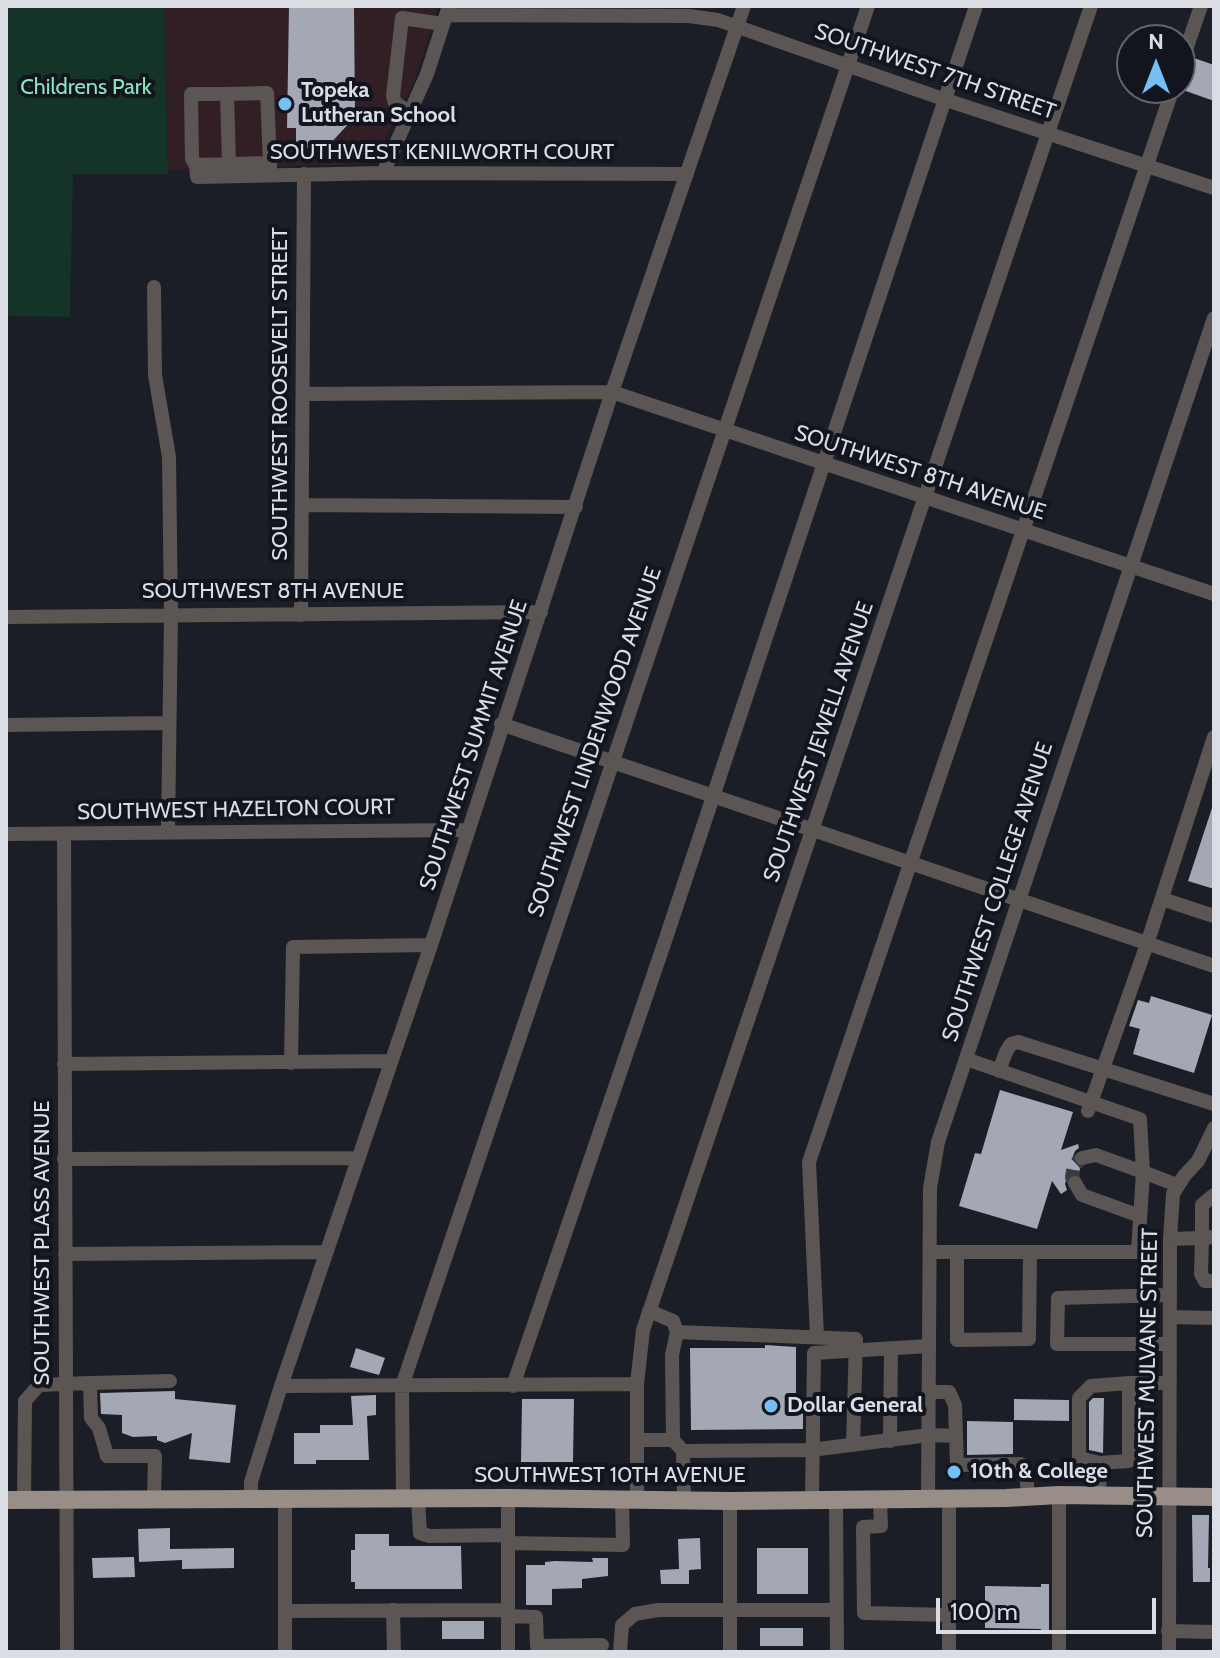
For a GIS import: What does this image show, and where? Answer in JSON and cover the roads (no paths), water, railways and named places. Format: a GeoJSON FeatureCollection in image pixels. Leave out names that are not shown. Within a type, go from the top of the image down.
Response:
{"type":"FeatureCollection","features":[{"type":"Feature","properties":{"kind":"main road","name":"SOUTHWEST 10TH AVENUE"},"geometry":{"type":"LineString","coordinates":[[15,1500],[508,1498],[730,1501],[1059,1495],[1214,1497]]}},
{"type":"Feature","properties":{"kind":"street","name":"SOUTHWEST SUMMIT AVENUE"},"geometry":{"type":"LineString","coordinates":[[251,1498],[251,1482],[281,1386],[744,6]]}},
{"type":"Feature","properties":{"kind":"street","name":"SOUTHWEST LINDENWOOD AVENUE"},"geometry":{"type":"LineString","coordinates":[[508,1539],[420,1533],[410,1499],[402,1386],[868,6]]}},
{"type":"Feature","properties":{"kind":"street"},"geometry":{"type":"LineString","coordinates":[[513,1386],[665,941],[710,797],[976,6]]}},
{"type":"Feature","properties":{"kind":"street","name":"SOUTHWEST JEWELL AVENUE"},"geometry":{"type":"LineString","coordinates":[[508,1539],[623,1545],[637,1440],[641,1342],[649,1311],[1091,6]]}},
{"type":"Feature","properties":{"kind":"street","name":"SOUTHWEST 7TH STREET"},"geometry":{"type":"LineString","coordinates":[[410,112],[395,103],[393,96],[402,18],[446,15],[689,16],[718,20],[943,99],[1214,188]]}},
{"type":"Feature","properties":{"kind":"street"},"geometry":{"type":"LineString","coordinates":[[383,173],[427,74],[446,15]]}},
{"type":"Feature","properties":{"kind":"street"},"geometry":{"type":"LineString","coordinates":[[267,93],[270,169],[229,164],[197,171],[192,159],[191,94],[267,93]]}},
{"type":"Feature","properties":{"kind":"street"},"geometry":{"type":"LineString","coordinates":[[227,94],[229,164]]}},
{"type":"Feature","properties":{"kind":"street"},"geometry":{"type":"LineString","coordinates":[[817,1336],[809,1162],[1168,104]]}},
{"type":"Feature","properties":{"kind":"street","name":"SOUTHWEST KENILWORTH COURT"},"geometry":{"type":"LineString","coordinates":[[197,171],[270,169],[304,174],[687,174]]}},
{"type":"Feature","properties":{"kind":"street","name":"SOUTHWEST ROOSEVELT STREET"},"geometry":{"type":"LineString","coordinates":[[301,615],[304,174]]}},
{"type":"Feature","properties":{"kind":"street"},"geometry":{"type":"LineString","coordinates":[[154,287],[155,375],[169,457],[171,615],[168,832]]}},
{"type":"Feature","properties":{"kind":"street","name":"SOUTHWEST COLLEGE AVENUE"},"geometry":{"type":"LineString","coordinates":[[928,1499],[932,1170],[938,1142],[1214,318]]}},
{"type":"Feature","properties":{"kind":"street"},"geometry":{"type":"LineString","coordinates":[[303,394],[612,392]]}},
{"type":"Feature","properties":{"kind":"street","name":"SOUTHWEST 8TH AVENUE"},"geometry":{"type":"LineString","coordinates":[[612,392],[1214,594]]}},
{"type":"Feature","properties":{"kind":"street"},"geometry":{"type":"LineString","coordinates":[[302,505],[576,507]]}},
{"type":"Feature","properties":{"kind":"street","name":"SOUTHWEST 8TH AVENUE"},"geometry":{"type":"LineString","coordinates":[[6,617],[541,612]]}},
{"type":"Feature","properties":{"kind":"street"},"geometry":{"type":"LineString","coordinates":[[6,725],[168,723]]}},
{"type":"Feature","properties":{"kind":"street"},"geometry":{"type":"LineString","coordinates":[[501,724],[1214,966]]}},
{"type":"Feature","properties":{"kind":"street"},"geometry":{"type":"LineString","coordinates":[[1089,1106],[1147,944],[1214,737]]}},
{"type":"Feature","properties":{"kind":"street","name":"SOUTHWEST HAZELTON COURT"},"geometry":{"type":"LineString","coordinates":[[6,834],[467,830]]}},
{"type":"Feature","properties":{"kind":"street","name":"SOUTHWEST PLASS AVENUE"},"geometry":{"type":"LineString","coordinates":[[64,834],[67,1652]]}},
{"type":"Feature","properties":{"kind":"street"},"geometry":{"type":"LineString","coordinates":[[1162,899],[1214,916]]}},
{"type":"Feature","properties":{"kind":"street"},"geometry":{"type":"LineString","coordinates":[[291,1063],[293,947],[431,945]]}},
{"type":"Feature","properties":{"kind":"street"},"geometry":{"type":"LineString","coordinates":[[999,1071],[1011,1044],[1018,1042],[1214,1104]]}},
{"type":"Feature","properties":{"kind":"street"},"geometry":{"type":"LineString","coordinates":[[930,1252],[1138,1252],[1143,1172],[1140,1119],[1089,1106],[966,1059]]}},
{"type":"Feature","properties":{"kind":"street"},"geometry":{"type":"LineString","coordinates":[[64,1064],[391,1061]]}},
{"type":"Feature","properties":{"kind":"street","name":"SOUTHWEST MULVANE STREET"},"geometry":{"type":"LineString","coordinates":[[1169,1652],[1170,1239],[1173,1194],[1198,1161],[1214,1128]]}},
{"type":"Feature","properties":{"kind":"street"},"geometry":{"type":"LineString","coordinates":[[1082,1158],[1096,1155],[1177,1185]]}},
{"type":"Feature","properties":{"kind":"street"},"geometry":{"type":"LineString","coordinates":[[64,1159],[358,1158]]}},
{"type":"Feature","properties":{"kind":"street"},"geometry":{"type":"LineString","coordinates":[[1075,1183],[1082,1195],[1140,1216]]}},
{"type":"Feature","properties":{"kind":"street"},"geometry":{"type":"LineString","coordinates":[[1214,1195],[1202,1205],[1208,1237],[1201,1274],[1205,1281],[1214,1281]]}},
{"type":"Feature","properties":{"kind":"street"},"geometry":{"type":"LineString","coordinates":[[1170,1239],[1208,1237]]}},
{"type":"Feature","properties":{"kind":"street"},"geometry":{"type":"LineString","coordinates":[[65,1254],[326,1252]]}},
{"type":"Feature","properties":{"kind":"street"},"geometry":{"type":"LineString","coordinates":[[957,1252],[957,1340],[1029,1339],[1030,1252]]}},
{"type":"Feature","properties":{"kind":"street"},"geometry":{"type":"LineString","coordinates":[[1170,1295],[1058,1298],[1057,1344],[1170,1344]]}},
{"type":"Feature","properties":{"kind":"street"},"geometry":{"type":"LineString","coordinates":[[649,1311],[673,1321],[677,1332],[672,1355],[684,1501]]}},
{"type":"Feature","properties":{"kind":"street"},"geometry":{"type":"LineString","coordinates":[[1170,1317],[1214,1318]]}},
{"type":"Feature","properties":{"kind":"street"},"geometry":{"type":"LineString","coordinates":[[677,1332],[856,1339],[853,1445]]}},
{"type":"Feature","properties":{"kind":"street"},"geometry":{"type":"LineString","coordinates":[[812,1500],[814,1353],[929,1346]]}},
{"type":"Feature","properties":{"kind":"street"},"geometry":{"type":"LineString","coordinates":[[890,1441],[891,1348]]}},
{"type":"Feature","properties":{"kind":"street"},"geometry":{"type":"LineString","coordinates":[[15,1500],[25,1401],[39,1385],[170,1381]]}},
{"type":"Feature","properties":{"kind":"street"},"geometry":{"type":"LineString","coordinates":[[90,1383],[91,1418],[99,1428],[107,1456],[155,1456],[154,1499]]}},
{"type":"Feature","properties":{"kind":"street"},"geometry":{"type":"LineString","coordinates":[[1129,1383],[1129,1461],[1100,1463],[1079,1458],[1079,1398],[1091,1386],[1129,1383],[1170,1383]]}},
{"type":"Feature","properties":{"kind":"street"},"geometry":{"type":"LineString","coordinates":[[281,1386],[637,1384]]}},
{"type":"Feature","properties":{"kind":"street"},"geometry":{"type":"LineString","coordinates":[[929,1392],[949,1392],[955,1405],[957,1465],[1021,1464],[1026,1470],[1028,1497]]}},
{"type":"Feature","properties":{"kind":"street"},"geometry":{"type":"LineString","coordinates":[[637,1440],[678,1445],[811,1450],[929,1435],[956,1436]]}},
{"type":"Feature","properties":{"kind":"street"},"geometry":{"type":"LineString","coordinates":[[1099,1495],[1100,1463]]}},
{"type":"Feature","properties":{"kind":"street"},"geometry":{"type":"LineString","coordinates":[[1059,1495],[1059,1652]]}},
{"type":"Feature","properties":{"kind":"street"},"geometry":{"type":"LineString","coordinates":[[285,1498],[285,1652]]}},
{"type":"Feature","properties":{"kind":"street"},"geometry":{"type":"LineString","coordinates":[[508,1498],[508,1652]]}},
{"type":"Feature","properties":{"kind":"street"},"geometry":{"type":"LineString","coordinates":[[949,1499],[949,1652]]}},
{"type":"Feature","properties":{"kind":"street"},"geometry":{"type":"LineString","coordinates":[[836,1500],[837,1652]]}},
{"type":"Feature","properties":{"kind":"street"},"geometry":{"type":"LineString","coordinates":[[880,1500],[881,1526],[863,1527],[864,1613],[949,1615]]}},
{"type":"Feature","properties":{"kind":"street"},"geometry":{"type":"LineString","coordinates":[[730,1501],[730,1652]]}},
{"type":"Feature","properties":{"kind":"street"},"geometry":{"type":"LineString","coordinates":[[393,1610],[394,1652]]}},
{"type":"Feature","properties":{"kind":"street"},"geometry":{"type":"LineString","coordinates":[[620,1652],[622,1625],[635,1614],[658,1610],[837,1610]]}},
{"type":"Feature","properties":{"kind":"street"},"geometry":{"type":"LineString","coordinates":[[285,1611],[508,1613],[536,1617],[537,1646],[602,1645]]}},
{"type":"Feature","properties":{"kind":"street"},"geometry":{"type":"LineString","coordinates":[[1168,1631],[1214,1632]]}},
{"type":"Feature","properties":{"kind":"tunnel"},"geometry":{"type":"LineString","coordinates":[[1075,1183],[1072,1177],[1074,1166],[1082,1158]]}},
{"type":"Feature","properties":{"kind":"place","name":"Topeka Lutheran School"},"geometry":{"type":"Point","coordinates":[285,104]}},
{"type":"Feature","properties":{"kind":"place","name":"Dollar General"},"geometry":{"type":"Point","coordinates":[771,1406]}},
{"type":"Feature","properties":{"kind":"place","name":"10th & College"},"geometry":{"type":"Point","coordinates":[954,1472]}},
{"type":"Feature","properties":{"kind":"park label","name":"Childrens Park"},"geometry":{"type":"Point","coordinates":[86,88]}}]}
